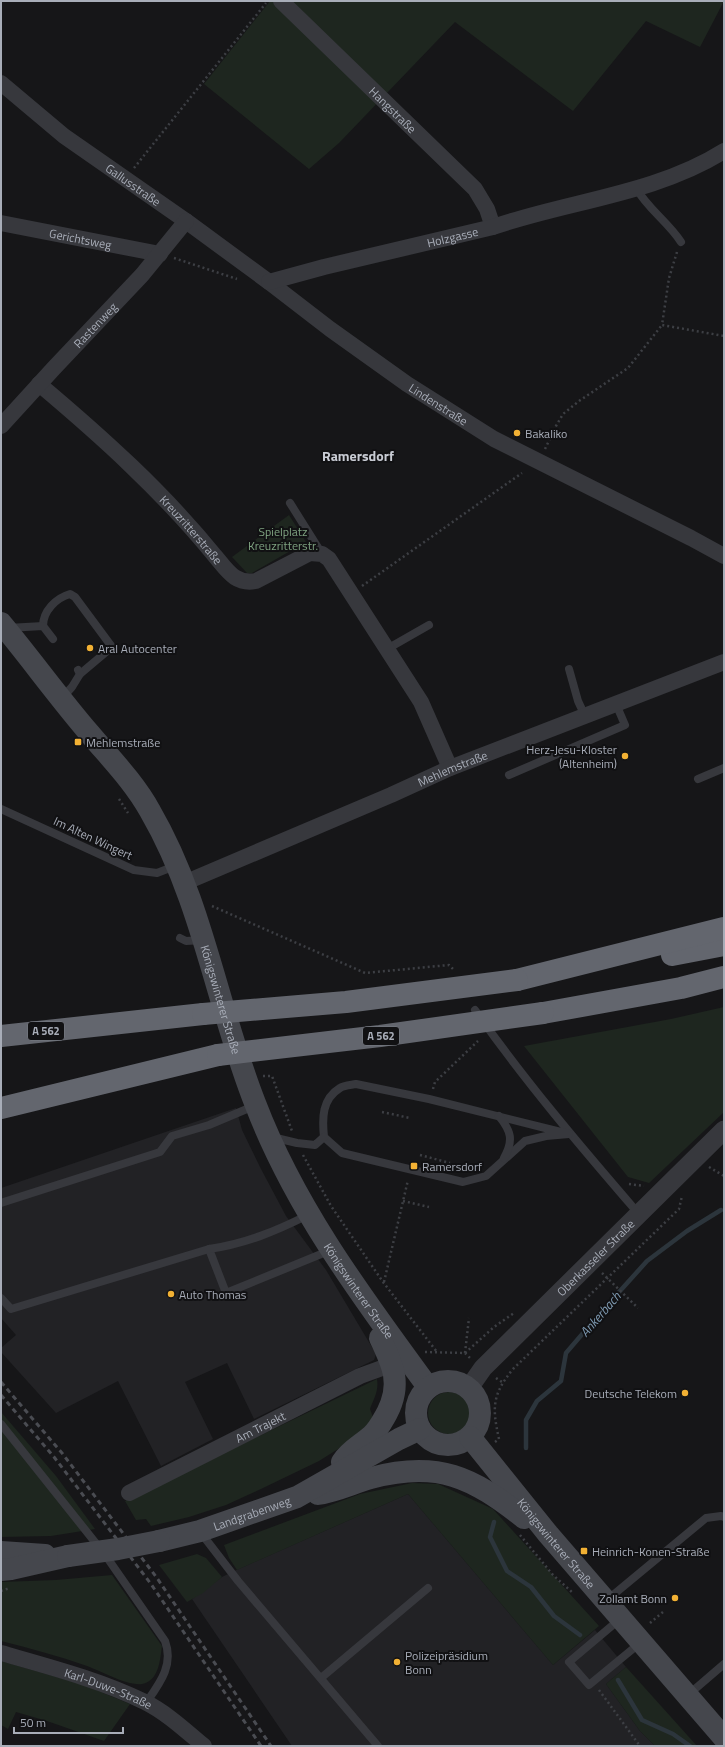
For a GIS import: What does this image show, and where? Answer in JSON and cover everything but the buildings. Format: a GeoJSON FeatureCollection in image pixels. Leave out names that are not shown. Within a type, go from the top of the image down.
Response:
{"type":"FeatureCollection","features":[{"type":"Feature","properties":{"kind":"highway"},"geometry":{"type":"LineString","coordinates":[[517,980],[724,928]]}},
{"type":"Feature","properties":{"kind":"highway","name":"A 562"},"geometry":{"type":"LineString","coordinates":[[1,1036],[203,1014],[346,1002],[604,967],[724,945]]}},
{"type":"Feature","properties":{"kind":"highway","name":"A 562"},"geometry":{"type":"LineString","coordinates":[[1,1108],[218,1055],[380,1036],[543,1013],[681,988],[724,977]]}},
{"type":"Feature","properties":{"kind":"main road","name":"Königswinterer Straße"},"geometry":{"type":"LineString","coordinates":[[3,626],[91,736],[113,759],[150,809],[169,847],[180,874],[204,940],[255,1105],[281,1164],[309,1215],[362,1298],[428,1387]]}},
{"type":"Feature","properties":{"kind":"main road"},"geometry":{"type":"LineString","coordinates":[[333,1477],[348,1453],[372,1435],[384,1419],[393,1401],[396,1384],[392,1364],[362,1298]]}},
{"type":"Feature","properties":{"kind":"main road"},"geometry":{"type":"LineString","coordinates":[[449,1380],[463,1384],[469,1388],[479,1401],[480,1409],[479,1424],[470,1437],[455,1445],[438,1444],[431,1440],[420,1428],[417,1422],[416,1406],[418,1399],[428,1387],[434,1383],[449,1380]]}},
{"type":"Feature","properties":{"kind":"main road","name":"Landgrabenweg"},"geometry":{"type":"LineString","coordinates":[[1,1570],[68,1556],[118,1550],[200,1531],[297,1497],[399,1438],[420,1428]]}},
{"type":"Feature","properties":{"kind":"main road","name":"Königswinterer Straße"},"geometry":{"type":"LineString","coordinates":[[470,1437],[548,1534],[620,1619],[645,1633],[687,1695],[724,1738]]}},
{"type":"Feature","properties":{"kind":"main road"},"geometry":{"type":"LineString","coordinates":[[297,1497],[335,1491],[370,1478],[401,1471],[435,1472],[469,1480],[496,1496],[525,1519],[548,1534]]}},
{"type":"Feature","properties":{"kind":"main road","name":"Landgrabenweg"},"geometry":{"type":"LineString","coordinates":[[1,1552],[68,1556]]}},
{"type":"Feature","properties":{"kind":"street","name":"Hangstraße"},"geometry":{"type":"LineString","coordinates":[[281,1],[475,189],[487,209],[493,227]]}},
{"type":"Feature","properties":{"kind":"street","name":"Gallusstraße"},"geometry":{"type":"LineString","coordinates":[[1,83],[64,136],[269,282]]}},
{"type":"Feature","properties":{"kind":"street","name":"Holzgasse"},"geometry":{"type":"LineString","coordinates":[[269,282],[324,267],[493,227],[512,220],[636,188],[703,164],[724,151]]}},
{"type":"Feature","properties":{"kind":"street","name":"Rastenweg"},"geometry":{"type":"LineString","coordinates":[[1,426],[142,276],[186,222]]}},
{"type":"Feature","properties":{"kind":"street","name":"Gerichtsweg"},"geometry":{"type":"LineString","coordinates":[[1,223],[160,254]]}},
{"type":"Feature","properties":{"kind":"street","name":"Lindenstraße"},"geometry":{"type":"LineString","coordinates":[[269,282],[330,330],[407,384],[494,439],[724,556]]}},
{"type":"Feature","properties":{"kind":"street","name":"Kreuzritterstraße"},"geometry":{"type":"LineString","coordinates":[[39,384],[116,450],[201,538],[235,579],[247,583],[256,581],[310,553],[322,554]]}},
{"type":"Feature","properties":{"kind":"street"},"geometry":{"type":"LineString","coordinates":[[322,554],[329,559],[352,593],[421,702],[450,768]]}},
{"type":"Feature","properties":{"kind":"street","name":"Mehlemstraße"},"geometry":{"type":"LineString","coordinates":[[180,874],[384,799],[450,768],[724,662]]}},
{"type":"Feature","properties":{"kind":"street","name":"Oberkasseler Straße"},"geometry":{"type":"LineString","coordinates":[[469,1388],[483,1368],[724,1130]]}},
{"type":"Feature","properties":{"kind":"street","name":"Am Trajekt"},"geometry":{"type":"LineString","coordinates":[[129,1492],[360,1376],[392,1364]]}},
{"type":"Feature","properties":{"kind":"street","name":"Karl-Duwe-Straße"},"geometry":{"type":"LineString","coordinates":[[1,1653],[88,1678],[146,1702],[204,1746]]}},
{"type":"Feature","properties":{"kind":"lane"},"geometry":{"type":"LineString","coordinates":[[636,188],[642,199],[674,232],[681,242]]}},
{"type":"Feature","properties":{"kind":"lane"},"geometry":{"type":"LineString","coordinates":[[290,503],[322,554]]}},
{"type":"Feature","properties":{"kind":"lane"},"geometry":{"type":"LineString","coordinates":[[53,639],[43,626],[43,618],[48,609],[64,596],[70,594],[75,597],[112,647],[79,672],[72,687],[61,698]]}},
{"type":"Feature","properties":{"kind":"lane"},"geometry":{"type":"LineString","coordinates":[[387,649],[429,625]]}},
{"type":"Feature","properties":{"kind":"lane"},"geometry":{"type":"LineString","coordinates":[[3,626],[43,626]]}},
{"type":"Feature","properties":{"kind":"lane"},"geometry":{"type":"LineString","coordinates":[[569,669],[584,716]]}},
{"type":"Feature","properties":{"kind":"lane"},"geometry":{"type":"LineString","coordinates":[[509,775],[625,725],[616,704]]}},
{"type":"Feature","properties":{"kind":"lane"},"geometry":{"type":"LineString","coordinates":[[698,779],[724,768]]}},
{"type":"Feature","properties":{"kind":"lane","name":"Im Alten Wingert"},"geometry":{"type":"LineString","coordinates":[[1,809],[134,870],[180,874]]}},
{"type":"Feature","properties":{"kind":"lane"},"geometry":{"type":"LineString","coordinates":[[180,938],[186,941],[204,940]]}},
{"type":"Feature","properties":{"kind":"lane"},"geometry":{"type":"LineString","coordinates":[[475,1010],[569,1134],[638,1214]]}},
{"type":"Feature","properties":{"kind":"lane"},"geometry":{"type":"LineString","coordinates":[[356,1084],[429,1099],[569,1134],[546,1136],[525,1141],[486,1176],[463,1182],[342,1153],[324,1137],[322,1115],[329,1098],[341,1087],[356,1084]]}},
{"type":"Feature","properties":{"kind":"lane"},"geometry":{"type":"LineString","coordinates":[[1,1204],[160,1152],[172,1136],[209,1125],[255,1105]]}},
{"type":"Feature","properties":{"kind":"lane"},"geometry":{"type":"LineString","coordinates":[[499,1116],[508,1128],[510,1138],[509,1150],[502,1163]]}},
{"type":"Feature","properties":{"kind":"lane"},"geometry":{"type":"LineString","coordinates":[[269,1136],[297,1143],[315,1145],[324,1137]]}},
{"type":"Feature","properties":{"kind":"lane"},"geometry":{"type":"LineString","coordinates":[[1,1298],[11,1309],[209,1249],[228,1246],[277,1231],[309,1215]]}},
{"type":"Feature","properties":{"kind":"lane"},"geometry":{"type":"LineString","coordinates":[[209,1249],[226,1293],[331,1250]]}},
{"type":"Feature","properties":{"kind":"lane"},"geometry":{"type":"LineString","coordinates":[[1,1424],[106,1556],[165,1641],[169,1652],[167,1665],[157,1686],[146,1702]]}},
{"type":"Feature","properties":{"kind":"lane"},"geometry":{"type":"LineString","coordinates":[[606,1601],[706,1518],[724,1517]]}},
{"type":"Feature","properties":{"kind":"lane"},"geometry":{"type":"LineString","coordinates":[[200,1531],[238,1581],[378,1746]]}},
{"type":"Feature","properties":{"kind":"lane"},"geometry":{"type":"LineString","coordinates":[[321,1678],[428,1588]]}},
{"type":"Feature","properties":{"kind":"lane"},"geometry":{"type":"LineString","coordinates":[[620,1619],[569,1662],[589,1686],[645,1633]]}},
{"type":"Feature","properties":{"kind":"lane"},"geometry":{"type":"LineString","coordinates":[[687,1695],[724,1664]]}},
{"type":"Feature","properties":{"kind":"path"},"geometry":{"type":"LineString","coordinates":[[125,180],[268,1]]}},
{"type":"Feature","properties":{"kind":"path"},"geometry":{"type":"LineString","coordinates":[[539,462],[563,414],[579,401],[628,368],[662,325],[669,278],[681,242]]}},
{"type":"Feature","properties":{"kind":"path"},"geometry":{"type":"LineString","coordinates":[[160,254],[243,281]]}},
{"type":"Feature","properties":{"kind":"path"},"geometry":{"type":"LineString","coordinates":[[662,325],[724,336]]}},
{"type":"Feature","properties":{"kind":"path"},"geometry":{"type":"LineString","coordinates":[[352,593],[522,473]]}},
{"type":"Feature","properties":{"kind":"path"},"geometry":{"type":"LineString","coordinates":[[115,794],[130,815]]}},
{"type":"Feature","properties":{"kind":"path"},"geometry":{"type":"LineString","coordinates":[[211,905],[366,973],[449,964],[459,976]]}},
{"type":"Feature","properties":{"kind":"path"},"geometry":{"type":"LineString","coordinates":[[429,1099],[435,1082],[490,1031]]}},
{"type":"Feature","properties":{"kind":"path"},"geometry":{"type":"LineString","coordinates":[[256,1076],[272,1076],[297,1143],[331,1206],[383,1282],[438,1353]]}},
{"type":"Feature","properties":{"kind":"path"},"geometry":{"type":"LineString","coordinates":[[382,1112],[410,1118]]}},
{"type":"Feature","properties":{"kind":"path"},"geometry":{"type":"LineString","coordinates":[[420,1155],[450,1163]]}},
{"type":"Feature","properties":{"kind":"path"},"geometry":{"type":"LineString","coordinates":[[703,1169],[707,1165]]}},
{"type":"Feature","properties":{"kind":"path"},"geometry":{"type":"LineString","coordinates":[[383,1282],[411,1170]]}},
{"type":"Feature","properties":{"kind":"path"},"geometry":{"type":"LineString","coordinates":[[626,1181],[629,1184],[647,1185]]}},
{"type":"Feature","properties":{"kind":"path"},"geometry":{"type":"LineString","coordinates":[[499,1439],[495,1420],[495,1400],[502,1382],[513,1369],[680,1209],[683,1189]]}},
{"type":"Feature","properties":{"kind":"path"},"geometry":{"type":"LineString","coordinates":[[403,1201],[429,1207]]}},
{"type":"Feature","properties":{"kind":"path"},"geometry":{"type":"LineString","coordinates":[[607,1279],[638,1308]]}},
{"type":"Feature","properties":{"kind":"path"},"geometry":{"type":"LineString","coordinates":[[469,1318],[465,1353],[494,1327],[521,1307],[540,1312]]}},
{"type":"Feature","properties":{"kind":"path"},"geometry":{"type":"LineString","coordinates":[[518,1534],[553,1575],[576,1595]]}},
{"type":"Feature","properties":{"kind":"path"},"geometry":{"type":"LineString","coordinates":[[645,1633],[663,1612]]}},
{"type":"Feature","properties":{"kind":"path"},"geometry":{"type":"LineString","coordinates":[[599,1690],[640,1746]]}},
{"type":"Feature","properties":{"kind":"shaded area","name":"Auto Thomas"},"geometry":{"type":"Polygon","coordinates":[[[236,1108],[242,1130],[286,1216],[326,1270],[376,1354],[374,1360],[254,1419],[227,1363],[185,1382],[213,1439],[161,1466],[118,1381],[56,1413],[1,1352],[1,1348],[16,1335],[1,1318],[1,1188],[236,1108]]]}},
{"type":"Feature","properties":{"kind":"shaded area"},"geometry":{"type":"Polygon","coordinates":[[[408,1494],[553,1665],[595,1630],[626,1667],[606,1684],[640,1731],[655,1746],[292,1746],[192,1599],[222,1577],[232,1572],[408,1494]]]}},
{"type":"Feature","properties":{"kind":"green space"},"geometry":{"type":"Polygon","coordinates":[[[270,1],[724,1],[700,47],[646,21],[573,111],[455,22],[339,143],[309,169],[204,84],[270,1]]]}},
{"type":"Feature","properties":{"kind":"green space","name":"Spielplatz Kreuzritterstr."},"geometry":{"type":"Polygon","coordinates":[[[289,515],[306,542],[252,573],[247,573],[232,557],[289,515]]]}},
{"type":"Feature","properties":{"kind":"green space"},"geometry":{"type":"Polygon","coordinates":[[[724,1007],[724,1112],[649,1183],[628,1177],[524,1046],[671,1019],[724,1007]]]}},
{"type":"Feature","properties":{"kind":"green space"},"geometry":{"type":"Polygon","coordinates":[[[377,1379],[377,1391],[370,1409],[374,1420],[338,1449],[319,1461],[226,1505],[189,1517],[151,1526],[146,1519],[136,1520],[125,1501],[377,1379]]]}},
{"type":"Feature","properties":{"kind":"green space"},"geometry":{"type":"Polygon","coordinates":[[[445,1392],[453,1392],[461,1395],[467,1401],[470,1413],[467,1425],[461,1431],[453,1434],[445,1434],[437,1431],[431,1425],[428,1417],[428,1409],[431,1401],[437,1395],[445,1392]]]}},
{"type":"Feature","properties":{"kind":"green space"},"geometry":{"type":"Polygon","coordinates":[[[1,1412],[56,1476],[95,1529],[51,1536],[1,1537],[1,1412]]]}},
{"type":"Feature","properties":{"kind":"green space"},"geometry":{"type":"Polygon","coordinates":[[[412,1483],[438,1484],[493,1509],[599,1626],[553,1665],[408,1494],[237,1570],[229,1558],[224,1545],[360,1494],[412,1483]]]}},
{"type":"Feature","properties":{"kind":"green space"},"geometry":{"type":"Polygon","coordinates":[[[197,1554],[206,1558],[222,1577],[203,1593],[187,1602],[159,1565],[197,1554]]]}},
{"type":"Feature","properties":{"kind":"green space"},"geometry":{"type":"Polygon","coordinates":[[[112,1575],[162,1646],[158,1669],[152,1679],[148,1682],[142,1684],[129,1683],[76,1662],[1,1641],[1,1582],[56,1580],[112,1575]]]}},
{"type":"Feature","properties":{"kind":"green space"},"geometry":{"type":"Polygon","coordinates":[[[1,1661],[84,1685],[130,1704],[104,1741],[16,1712],[8,1729],[1,1725],[1,1661]]]}},
{"type":"Feature","properties":{"kind":"green space"},"geometry":{"type":"Polygon","coordinates":[[[626,1667],[697,1746],[655,1746],[640,1731],[606,1684],[626,1667]]]}},
{"type":"Feature","properties":{"kind":"waterway","name":"Ankerbach"},"geometry":{"type":"LineString","coordinates":[[526,1448],[526,1420],[537,1401],[561,1381],[566,1353],[647,1261],[687,1231],[721,1210]]}},
{"type":"Feature","properties":{"kind":"waterway","name":"Ankerbach"},"geometry":{"type":"LineString","coordinates":[[494,1522],[490,1537],[507,1571],[531,1587],[554,1616],[580,1635]]}},
{"type":"Feature","properties":{"kind":"waterway","name":"Ankerbach"},"geometry":{"type":"LineString","coordinates":[[618,1680],[642,1720],[673,1734],[690,1746]]}},
{"type":"Feature","properties":{"kind":"railway"},"geometry":{"type":"LineString","coordinates":[[1,1382],[62,1453],[157,1578],[271,1746]]}},
{"type":"Feature","properties":{"kind":"railway"},"geometry":{"type":"LineString","coordinates":[[1,1395],[54,1457],[151,1584],[261,1746]]}},
{"type":"Feature","properties":{"kind":"place","name":"Bakaliko"},"geometry":{"type":"Point","coordinates":[517,433]}},
{"type":"Feature","properties":{"kind":"place","name":"Aral Autocenter"},"geometry":{"type":"Point","coordinates":[90,648]}},
{"type":"Feature","properties":{"kind":"place","name":"Mehlemstraße"},"geometry":{"type":"Point","coordinates":[78,742]}},
{"type":"Feature","properties":{"kind":"place","name":"Herz-Jesu-Kloster (Altenheim)"},"geometry":{"type":"Point","coordinates":[625,756]}},
{"type":"Feature","properties":{"kind":"place","name":"Ramersdorf"},"geometry":{"type":"Point","coordinates":[414,1166]}},
{"type":"Feature","properties":{"kind":"place","name":"Auto Thomas"},"geometry":{"type":"Point","coordinates":[171,1294]}},
{"type":"Feature","properties":{"kind":"place","name":"Deutsche Telekom"},"geometry":{"type":"Point","coordinates":[685,1393]}},
{"type":"Feature","properties":{"kind":"place","name":"Heinrich-Konen-Straße"},"geometry":{"type":"Point","coordinates":[584,1551]}},
{"type":"Feature","properties":{"kind":"place","name":"Zollamt Bonn"},"geometry":{"type":"Point","coordinates":[675,1598]}},
{"type":"Feature","properties":{"kind":"place","name":"Polizeipräsidium Bonn"},"geometry":{"type":"Point","coordinates":[397,1662]}},
{"type":"Feature","properties":{"kind":"district","name":"Ramersdorf"},"geometry":{"type":"Point","coordinates":[358,455]}}]}
